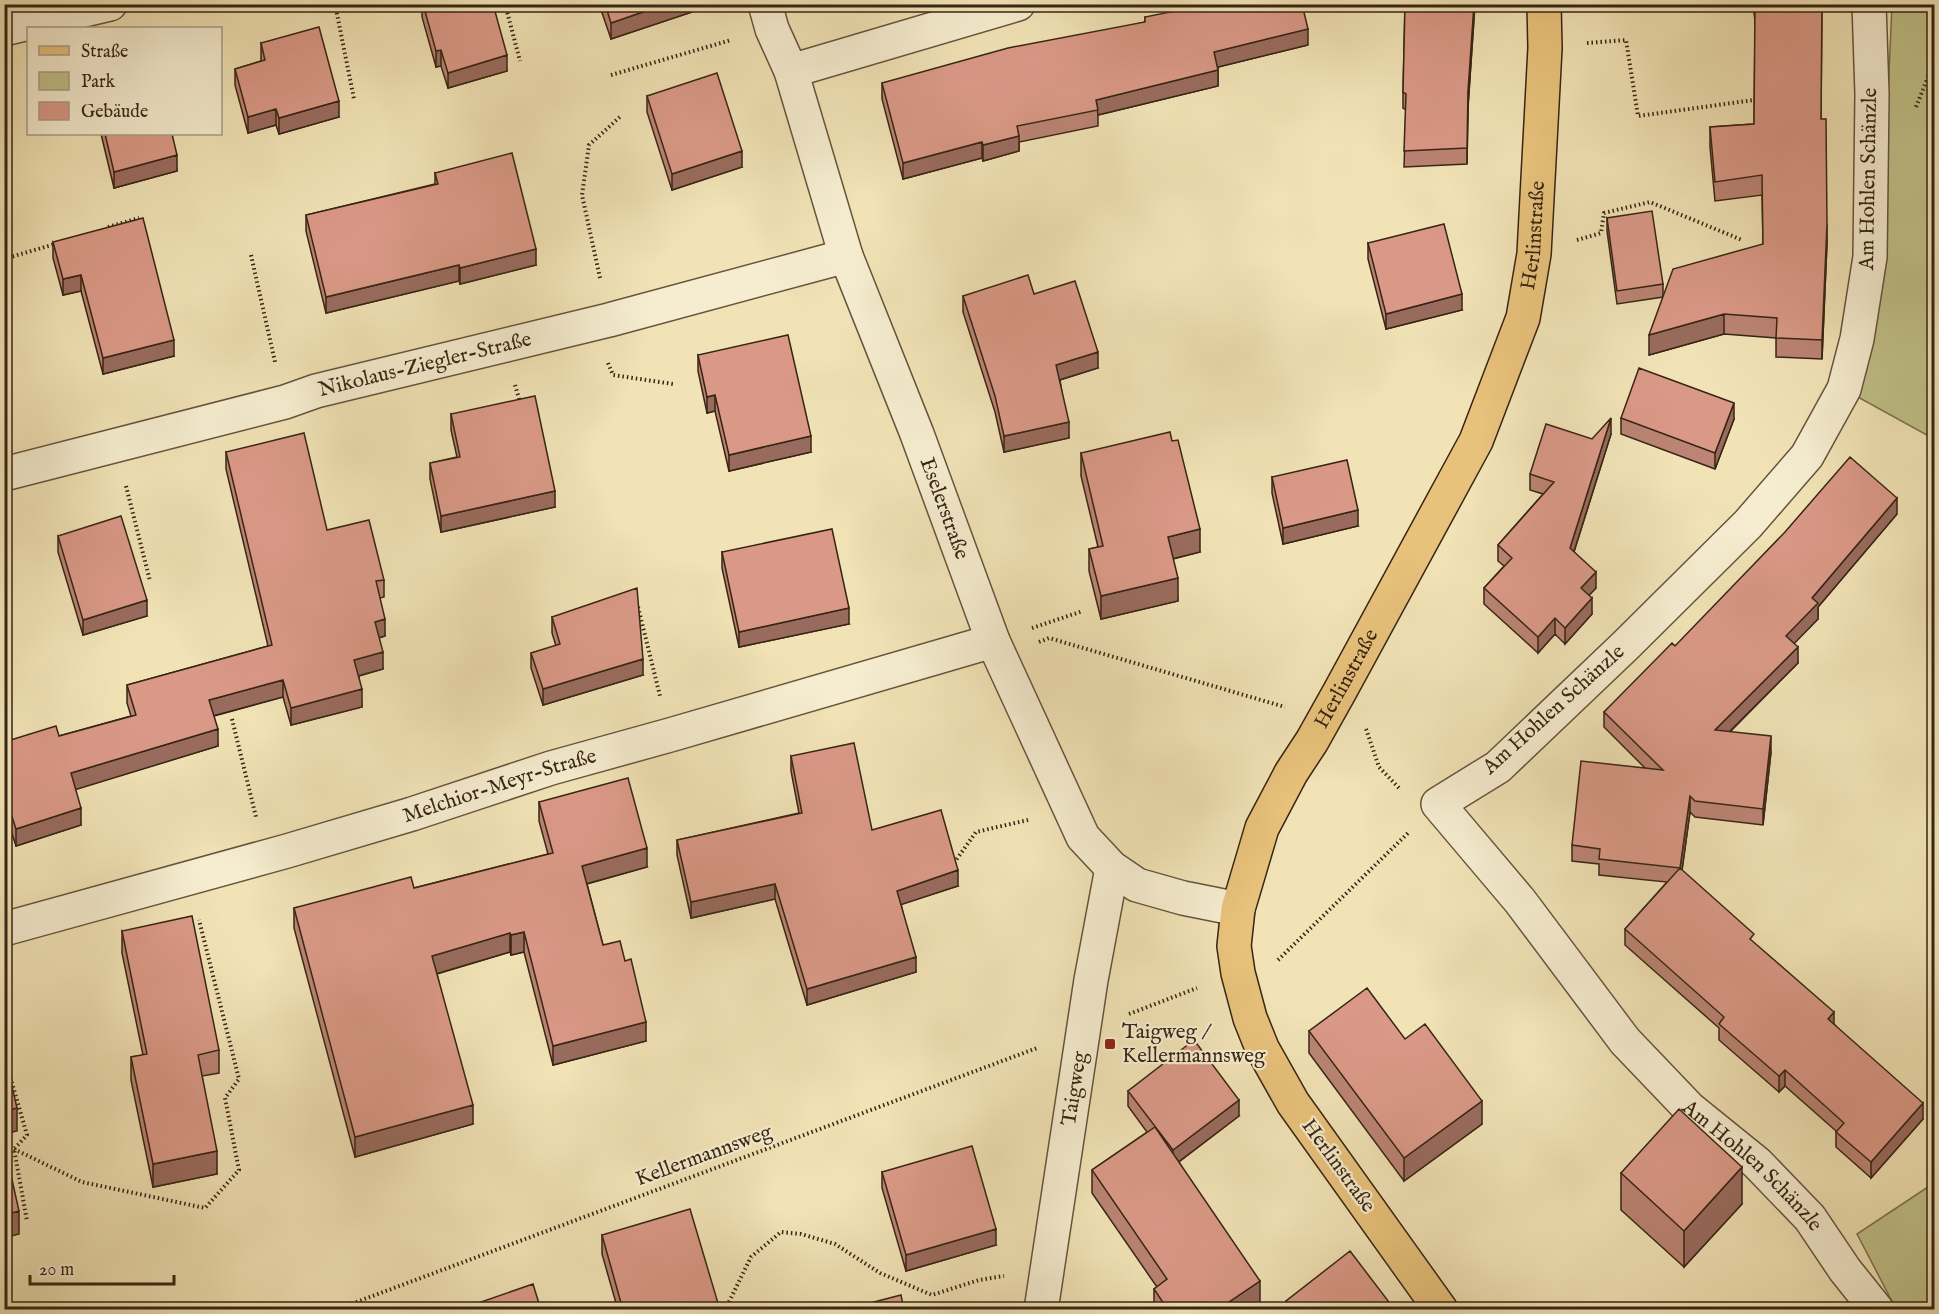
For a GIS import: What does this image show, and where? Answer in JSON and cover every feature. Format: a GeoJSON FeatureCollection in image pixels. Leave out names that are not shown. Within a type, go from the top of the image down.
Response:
{"type":"FeatureCollection","features":[{"type":"Feature","properties":{"kind":"main road","name":"Herlinstraße"},"geometry":{"type":"LineString","coordinates":[[1440,1310],[1293,1103],[1262,1048],[1250,1018],[1238,973],[1234,946],[1238,909],[1262,828],[1476,441],[1523,318],[1534,254],[1545,48],[1544,4]]}},
{"type":"Feature","properties":{"kind":"street"},"geometry":{"type":"LineString","coordinates":[[4,29],[110,4]]}},
{"type":"Feature","properties":{"kind":"street"},"geometry":{"type":"LineString","coordinates":[[792,71],[1018,4]]}},
{"type":"Feature","properties":{"kind":"street","name":"Am Hohlen Schänzle"},"geometry":{"type":"LineString","coordinates":[[1869,4],[1872,94],[1870,257],[1857,339],[1844,389],[1807,456],[1748,524],[1498,767],[1438,804],[1520,901],[1625,1041],[1689,1108],[1757,1163],[1810,1218],[1845,1270],[1877,1310]]}},
{"type":"Feature","properties":{"kind":"street","name":"Eselerstraße"},"geometry":{"type":"LineString","coordinates":[[769,17],[792,71],[846,256],[917,434],[997,650],[1083,837],[1112,868],[1137,885],[1154,891],[1238,909]]}},
{"type":"Feature","properties":{"kind":"street","name":"Nikolaus-Ziegler-Straße"},"geometry":{"type":"LineString","coordinates":[[4,474],[285,402],[316,391],[600,322],[846,256]]}},
{"type":"Feature","properties":{"kind":"street","name":"Melchior-Meyr-Straße"},"geometry":{"type":"LineString","coordinates":[[4,929],[412,814],[551,768],[997,650]]}},
{"type":"Feature","properties":{"kind":"street","name":"Taigweg"},"geometry":{"type":"LineString","coordinates":[[1041,1310],[1083,1031],[1112,868]]}},
{"type":"Feature","properties":{"kind":"path"},"geometry":{"type":"LineString","coordinates":[[335,4],[354,99]]}},
{"type":"Feature","properties":{"kind":"path"},"geometry":{"type":"LineString","coordinates":[[505,4],[520,61]]}},
{"type":"Feature","properties":{"kind":"path"},"geometry":{"type":"LineString","coordinates":[[611,75],[769,17]]}},
{"type":"Feature","properties":{"kind":"path"},"geometry":{"type":"LineString","coordinates":[[1545,48],[1626,40],[1638,116],[1754,100]]}},
{"type":"Feature","properties":{"kind":"path"},"geometry":{"type":"LineString","coordinates":[[621,116],[589,145],[582,195],[600,322],[613,375],[673,384]]}},
{"type":"Feature","properties":{"kind":"path"},"geometry":{"type":"LineString","coordinates":[[1534,254],[1601,233],[1604,213],[1650,202],[1742,240]]}},
{"type":"Feature","properties":{"kind":"path"},"geometry":{"type":"LineString","coordinates":[[106,228],[139,218]]}},
{"type":"Feature","properties":{"kind":"path"},"geometry":{"type":"LineString","coordinates":[[4,259],[61,242]]}},
{"type":"Feature","properties":{"kind":"path"},"geometry":{"type":"LineString","coordinates":[[251,255],[285,402]]}},
{"type":"Feature","properties":{"kind":"path"},"geometry":{"type":"LineString","coordinates":[[116,446],[150,581]]}},
{"type":"Feature","properties":{"kind":"path"},"geometry":{"type":"LineString","coordinates":[[637,603],[670,735]]}},
{"type":"Feature","properties":{"kind":"path"},"geometry":{"type":"LineString","coordinates":[[997,650],[1083,611]]}},
{"type":"Feature","properties":{"kind":"path"},"geometry":{"type":"LineString","coordinates":[[997,650],[1048,638],[1324,718]]}},
{"type":"Feature","properties":{"kind":"path"},"geometry":{"type":"LineString","coordinates":[[232,718],[265,857]]}},
{"type":"Feature","properties":{"kind":"path"},"geometry":{"type":"LineString","coordinates":[[1365,726],[1379,767],[1398,788],[1438,804]]}},
{"type":"Feature","properties":{"kind":"path","name":"Kellermannsweg"},"geometry":{"type":"LineString","coordinates":[[335,1310],[1278,960],[1438,804]]}},
{"type":"Feature","properties":{"kind":"path"},"geometry":{"type":"LineString","coordinates":[[944,869],[954,864],[976,832],[1070,809]]}},
{"type":"Feature","properties":{"kind":"path"},"geometry":{"type":"LineString","coordinates":[[14,1149],[82,1182],[206,1208],[239,1170],[225,1098],[239,1079],[188,878]]}},
{"type":"Feature","properties":{"kind":"path"},"geometry":{"type":"LineString","coordinates":[[8,1069],[27,1135],[14,1149]]}},
{"type":"Feature","properties":{"kind":"path"},"geometry":{"type":"LineString","coordinates":[[14,1149],[27,1221]]}},
{"type":"Feature","properties":{"kind":"path"},"geometry":{"type":"LineString","coordinates":[[725,1310],[751,1257],[781,1232],[801,1234],[835,1245],[880,1272],[932,1295],[979,1280],[1046,1269]]}},
{"type":"Feature","properties":{"kind":"green space"},"geometry":{"type":"Polygon","coordinates":[[[1892,5],[1934,5],[1934,439],[1847,391],[1884,187],[1892,5]]]}},
{"type":"Feature","properties":{"kind":"green space"},"geometry":{"type":"Polygon","coordinates":[[[1934,1183],[1934,1309],[1896,1309],[1857,1234],[1934,1183]]]}},
{"type":"Feature","properties":{"kind":"building"},"geometry":{"type":"Polygon","coordinates":[[[423,4],[493,4],[507,55],[448,73],[441,50],[436,51],[423,4]]]}},
{"type":"Feature","properties":{"kind":"building"},"geometry":{"type":"Polygon","coordinates":[[[605,4],[666,4],[611,23],[605,4]]]}},
{"type":"Feature","properties":{"kind":"building"},"geometry":{"type":"Polygon","coordinates":[[[1209,4],[1302,4],[1308,29],[1214,52],[1218,70],[1096,100],[1098,110],[1017,126],[1019,136],[983,145],[982,142],[903,163],[882,83],[1008,48],[1145,22],[1145,17],[1209,4]]]}},
{"type":"Feature","properties":{"kind":"building"},"geometry":{"type":"Polygon","coordinates":[[[1405,4],[1474,4],[1467,148],[1404,151],[1405,4]]]}},
{"type":"Feature","properties":{"kind":"building"},"geometry":{"type":"Polygon","coordinates":[[[1755,4],[1822,4],[1821,119],[1826,119],[1827,224],[1822,340],[1776,338],[1777,318],[1724,314],[1649,335],[1673,269],[1763,244],[1762,175],[1715,182],[1710,127],[1754,124],[1755,4]]]}},
{"type":"Feature","properties":{"kind":"building"},"geometry":{"type":"Polygon","coordinates":[[[319,27],[339,101],[279,118],[276,109],[248,117],[235,69],[265,60],[261,43],[319,27]]]}},
{"type":"Feature","properties":{"kind":"building"},"geometry":{"type":"Polygon","coordinates":[[[717,73],[742,151],[672,174],[647,96],[717,73]]]}},
{"type":"Feature","properties":{"kind":"building"},"geometry":{"type":"Polygon","coordinates":[[[105,135],[172,135],[177,155],[114,172],[105,135]]]}},
{"type":"Feature","properties":{"kind":"building"},"geometry":{"type":"Polygon","coordinates":[[[512,153],[536,249],[326,297],[306,215],[438,184],[435,173],[512,153]]]}},
{"type":"Feature","properties":{"kind":"building"},"geometry":{"type":"Polygon","coordinates":[[[1652,211],[1663,284],[1617,291],[1607,218],[1652,211]]]}},
{"type":"Feature","properties":{"kind":"building"},"geometry":{"type":"Polygon","coordinates":[[[143,218],[174,340],[103,358],[81,275],[63,279],[53,242],[143,218]]]}},
{"type":"Feature","properties":{"kind":"building"},"geometry":{"type":"Polygon","coordinates":[[[1444,224],[1462,294],[1386,314],[1368,243],[1444,224]]]}},
{"type":"Feature","properties":{"kind":"building"},"geometry":{"type":"Polygon","coordinates":[[[1028,275],[1034,294],[1075,281],[1098,352],[1056,365],[1069,422],[1004,436],[995,396],[963,296],[1028,275]]]}},
{"type":"Feature","properties":{"kind":"building"},"geometry":{"type":"Polygon","coordinates":[[[788,335],[811,436],[729,455],[715,395],[707,397],[698,355],[788,335]]]}},
{"type":"Feature","properties":{"kind":"building"},"geometry":{"type":"Polygon","coordinates":[[[1639,368],[1734,403],[1715,453],[1621,418],[1639,368]]]}},
{"type":"Feature","properties":{"kind":"building"},"geometry":{"type":"Polygon","coordinates":[[[535,396],[555,491],[441,516],[430,463],[460,457],[451,414],[535,396]]]}},
{"type":"Feature","properties":{"kind":"building"},"geometry":{"type":"Polygon","coordinates":[[[1611,418],[1570,548],[1596,572],[1581,588],[1592,598],[1565,628],[1555,618],[1538,637],[1484,588],[1512,558],[1498,545],[1554,482],[1530,474],[1546,424],[1592,439],[1611,418]]]}},
{"type":"Feature","properties":{"kind":"building"},"geometry":{"type":"Polygon","coordinates":[[[1170,432],[1172,441],[1178,440],[1200,529],[1168,537],[1178,578],[1101,596],[1089,549],[1103,546],[1081,453],[1170,432]]]}},
{"type":"Feature","properties":{"kind":"building"},"geometry":{"type":"Polygon","coordinates":[[[304,433],[327,530],[369,520],[384,580],[376,581],[385,619],[375,622],[383,652],[354,660],[362,689],[291,708],[283,680],[209,700],[218,729],[71,773],[81,808],[16,829],[4,795],[4,742],[56,726],[59,736],[136,715],[127,685],[272,645],[226,452],[304,433]]]}},
{"type":"Feature","properties":{"kind":"building"},"geometry":{"type":"Polygon","coordinates":[[[1850,457],[1897,498],[1812,598],[1818,603],[1786,636],[1798,647],[1715,730],[1771,736],[1763,809],[1695,801],[1690,796],[1680,868],[1599,859],[1600,849],[1572,845],[1581,761],[1663,770],[1604,712],[1672,643],[1675,646],[1785,532],[1850,457]]]}},
{"type":"Feature","properties":{"kind":"building"},"geometry":{"type":"Polygon","coordinates":[[[1347,460],[1358,510],[1283,528],[1272,477],[1347,460]]]}},
{"type":"Feature","properties":{"kind":"building"},"geometry":{"type":"Polygon","coordinates":[[[121,516],[147,600],[83,620],[58,536],[121,516]]]}},
{"type":"Feature","properties":{"kind":"building"},"geometry":{"type":"Polygon","coordinates":[[[832,529],[849,608],[739,632],[722,552],[832,529]]]}},
{"type":"Feature","properties":{"kind":"building"},"geometry":{"type":"Polygon","coordinates":[[[637,588],[643,659],[543,689],[531,653],[560,644],[552,617],[637,588]]]}},
{"type":"Feature","properties":{"kind":"building"},"geometry":{"type":"Polygon","coordinates":[[[854,743],[872,830],[941,810],[958,870],[897,891],[916,957],[807,989],[775,884],[691,902],[677,840],[802,813],[791,756],[854,743]]]}},
{"type":"Feature","properties":{"kind":"building"},"geometry":{"type":"Polygon","coordinates":[[[628,778],[647,848],[582,866],[603,945],[620,941],[625,961],[631,959],[646,1022],[553,1046],[524,932],[511,935],[510,933],[432,956],[473,1105],[355,1137],[294,908],[411,877],[414,888],[553,853],[539,802],[628,778]]]}},
{"type":"Feature","properties":{"kind":"building"},"geometry":{"type":"Polygon","coordinates":[[[1680,868],[1754,934],[1750,939],[1834,1012],[1828,1019],[1923,1103],[1871,1162],[1836,1132],[1844,1123],[1785,1070],[1779,1076],[1719,1024],[1724,1017],[1625,929],[1680,868]]]}},
{"type":"Feature","properties":{"kind":"building"},"geometry":{"type":"Polygon","coordinates":[[[192,916],[219,1050],[198,1055],[217,1151],[153,1164],[131,1057],[147,1054],[122,931],[192,916]]]}},
{"type":"Feature","properties":{"kind":"building"},"geometry":{"type":"Polygon","coordinates":[[[1367,988],[1405,1039],[1425,1024],[1482,1101],[1404,1158],[1309,1031],[1367,988]]]}},
{"type":"Feature","properties":{"kind":"building"},"geometry":{"type":"Polygon","coordinates":[[[1194,1040],[1239,1100],[1173,1150],[1128,1091],[1194,1040]]]}},
{"type":"Feature","properties":{"kind":"building"},"geometry":{"type":"Polygon","coordinates":[[[4,1052],[17,1108],[4,1111],[4,1052]]]}},
{"type":"Feature","properties":{"kind":"building"},"geometry":{"type":"Polygon","coordinates":[[[1679,1109],[1742,1167],[1684,1231],[1621,1173],[1679,1109]]]}},
{"type":"Feature","properties":{"kind":"building"},"geometry":{"type":"Polygon","coordinates":[[[1155,1127],[1260,1281],[1217,1310],[1168,1310],[1154,1289],[1167,1279],[1092,1170],[1155,1127]]]}},
{"type":"Feature","properties":{"kind":"building"},"geometry":{"type":"Polygon","coordinates":[[[4,1144],[19,1211],[4,1215],[4,1144]]]}},
{"type":"Feature","properties":{"kind":"building"},"geometry":{"type":"Polygon","coordinates":[[[972,1146],[996,1229],[906,1255],[882,1172],[972,1146]]]}},
{"type":"Feature","properties":{"kind":"building"},"geometry":{"type":"Polygon","coordinates":[[[690,1209],[720,1310],[623,1310],[602,1235],[690,1209]]]}},
{"type":"Feature","properties":{"kind":"building"},"geometry":{"type":"Polygon","coordinates":[[[1350,1251],[1395,1310],[1293,1310],[1286,1301],[1350,1251]]]}},
{"type":"Feature","properties":{"kind":"building"},"geometry":{"type":"Polygon","coordinates":[[[533,1284],[541,1310],[458,1310],[533,1284]]]}},
{"type":"Feature","properties":{"kind":"building"},"geometry":{"type":"Polygon","coordinates":[[[901,1295],[904,1310],[843,1310],[901,1295]]]}},
{"type":"Feature","properties":{"kind":"place","name":"Taigweg / Kellermannsweg"},"geometry":{"type":"Point","coordinates":[1110,1044]}}]}
